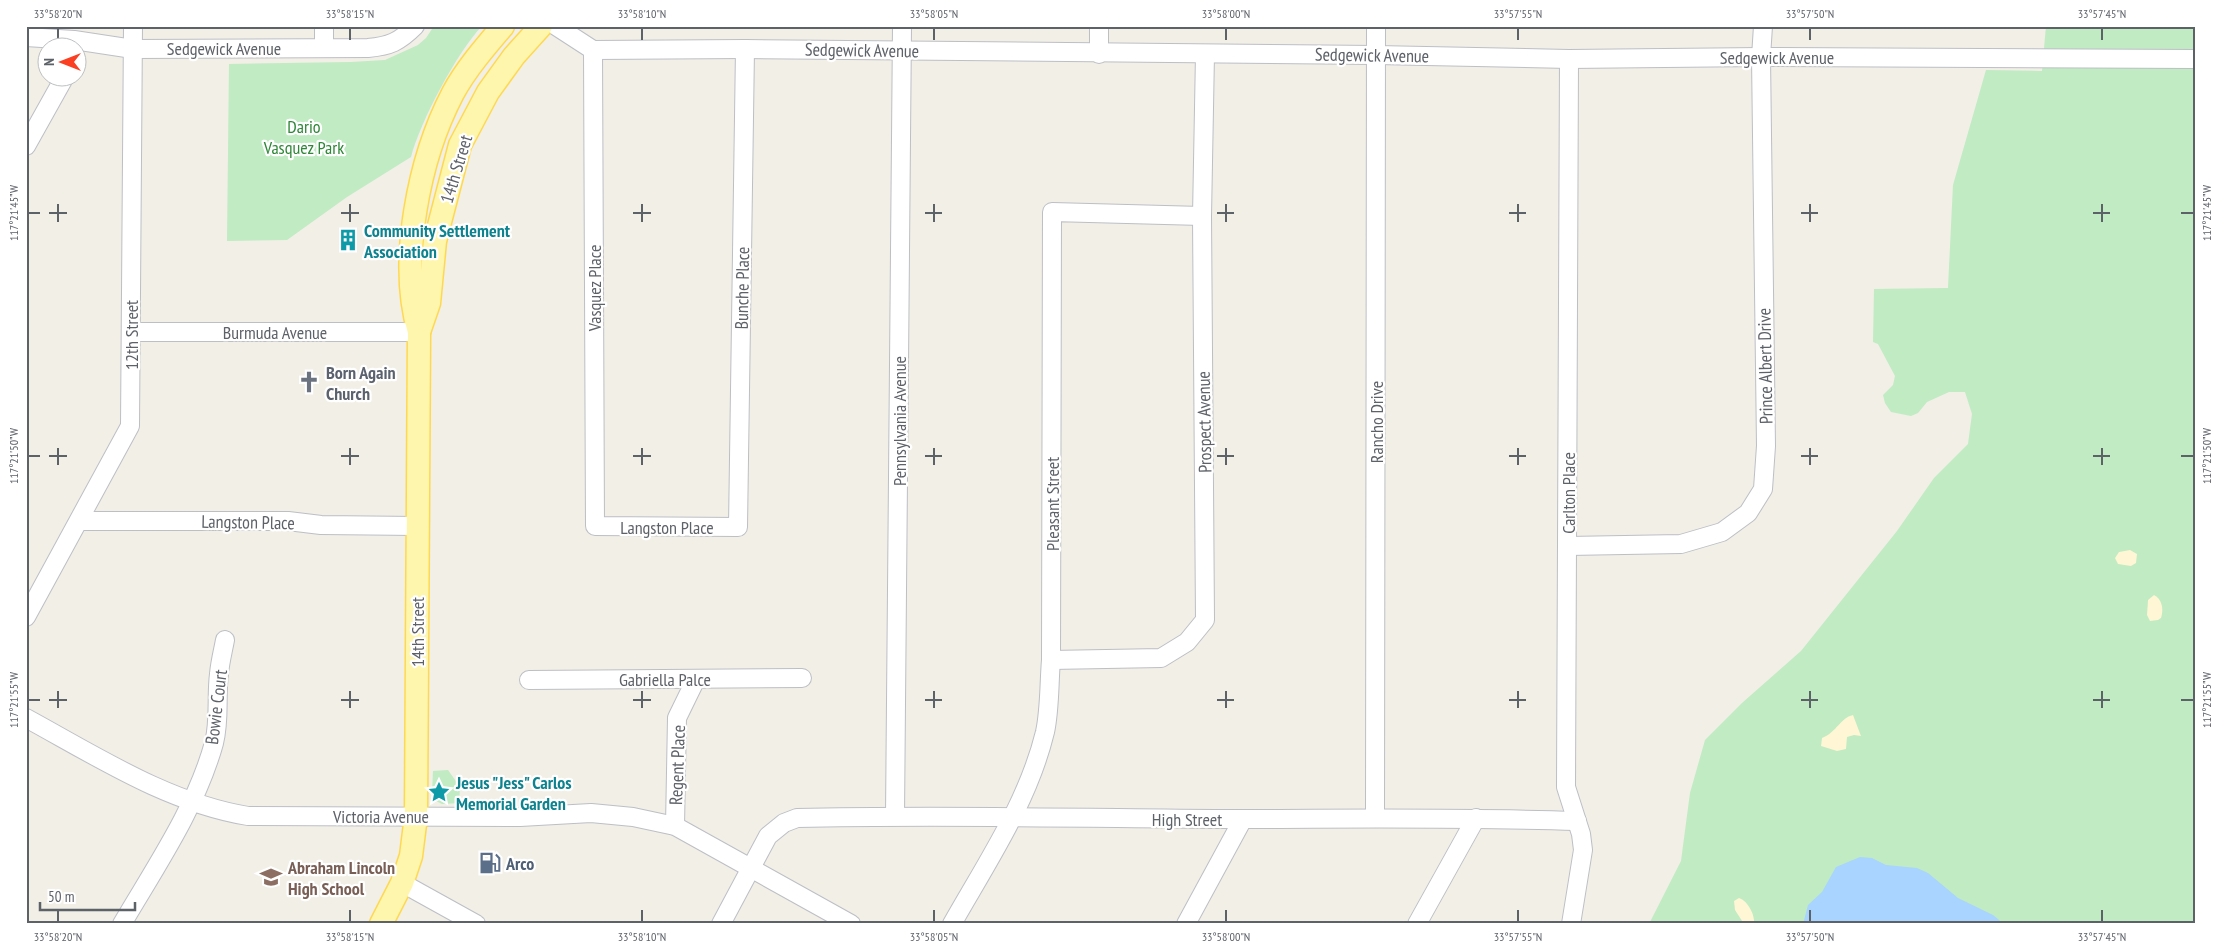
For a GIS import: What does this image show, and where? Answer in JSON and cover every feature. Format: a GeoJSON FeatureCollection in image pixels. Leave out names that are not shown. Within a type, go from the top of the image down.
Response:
{"type":"FeatureCollection","features":[{"type":"Feature","properties":{"kind":"main road","name":"14th Street"},"geometry":{"type":"LineString","coordinates":[[381,924],[402,883],[412,856],[416,816],[419,332],[412,309],[414,219],[420,178],[454,92],[482,50],[503,26]]}},
{"type":"Feature","properties":{"kind":"main road","name":"14th Street"},"geometry":{"type":"LineString","coordinates":[[419,332],[429,303],[435,241],[460,145],[488,92],[514,56],[541,26]]}},
{"type":"Feature","properties":{"kind":"street","name":"12th Street"},"geometry":{"type":"LineString","coordinates":[[26,617],[130,426],[133,26]]}},
{"type":"Feature","properties":{"kind":"street"},"geometry":{"type":"LineString","coordinates":[[324,26],[324,48]]}},
{"type":"Feature","properties":{"kind":"street","name":"Sedgewick Avenue"},"geometry":{"type":"LineString","coordinates":[[88,45],[133,49],[385,47],[401,40],[415,26]]}},
{"type":"Feature","properties":{"kind":"street"},"geometry":{"type":"LineString","coordinates":[[556,26],[593,50]]}},
{"type":"Feature","properties":{"kind":"street","name":"Pennsylvania Avenue"},"geometry":{"type":"LineString","coordinates":[[895,816],[902,26]]}},
{"type":"Feature","properties":{"kind":"street"},"geometry":{"type":"LineString","coordinates":[[1099,26],[1099,54]]}},
{"type":"Feature","properties":{"kind":"street","name":"Rancho Drive"},"geometry":{"type":"LineString","coordinates":[[1375,817],[1376,26]]}},
{"type":"Feature","properties":{"kind":"street","name":"Prince Albert Drive"},"geometry":{"type":"LineString","coordinates":[[1568,546],[1681,544],[1714,535],[1722,532],[1748,513],[1763,489],[1766,446],[1761,57],[1763,26]]}},
{"type":"Feature","properties":{"kind":"street","name":"Sedgewick Avenue"},"geometry":{"type":"LineString","coordinates":[[593,50],[745,49],[1099,54],[1376,55],[1569,59],[1761,57],[2195,59]]}},
{"type":"Feature","properties":{"kind":"street","name":"Bunche Place"},"geometry":{"type":"LineString","coordinates":[[738,527],[745,49]]}},
{"type":"Feature","properties":{"kind":"street","name":"Vasquez Place"},"geometry":{"type":"LineString","coordinates":[[593,50],[595,526]]}},
{"type":"Feature","properties":{"kind":"street","name":"Prospect Avenue"},"geometry":{"type":"LineString","coordinates":[[1051,660],[1161,658],[1187,642],[1206,620],[1202,216],[1205,54]]}},
{"type":"Feature","properties":{"kind":"street","name":"Carlton Place"},"geometry":{"type":"LineString","coordinates":[[1569,59],[1566,788],[1581,834],[1583,850],[1571,924]]}},
{"type":"Feature","properties":{"kind":"street"},"geometry":{"type":"LineString","coordinates":[[26,146],[58,88]]}},
{"type":"Feature","properties":{"kind":"street","name":"Pleasant Street"},"geometry":{"type":"LineString","coordinates":[[952,924],[1013,818],[1028,787],[1045,731],[1051,660],[1052,212],[1202,216]]}},
{"type":"Feature","properties":{"kind":"street","name":"Burmuda Avenue"},"geometry":{"type":"LineString","coordinates":[[131,332],[419,332]]}},
{"type":"Feature","properties":{"kind":"street","name":"Langston Place"},"geometry":{"type":"LineString","coordinates":[[79,521],[288,521],[321,525],[417,526]]}},
{"type":"Feature","properties":{"kind":"street","name":"Langston Place"},"geometry":{"type":"LineString","coordinates":[[595,526],[738,527]]}},
{"type":"Feature","properties":{"kind":"street","name":"Bowie Court"},"geometry":{"type":"LineString","coordinates":[[122,924],[192,802],[214,741],[218,712],[219,675],[225,640]]}},
{"type":"Feature","properties":{"kind":"street","name":"Gabriella Palce"},"geometry":{"type":"LineString","coordinates":[[529,680],[802,678]]}},
{"type":"Feature","properties":{"kind":"street","name":"Regent Place"},"geometry":{"type":"LineString","coordinates":[[675,826],[677,718],[696,679]]}},
{"type":"Feature","properties":{"kind":"street","name":"Victoria Avenue"},"geometry":{"type":"LineString","coordinates":[[26,718],[120,769],[192,802],[221,811],[248,816],[520,817],[590,813],[633,817],[675,826],[851,924]]}},
{"type":"Feature","properties":{"kind":"street","name":"High Street"},"geometry":{"type":"LineString","coordinates":[[751,869],[768,836],[784,823],[797,818],[895,816],[1243,819],[1375,817],[1577,821]]}},
{"type":"Feature","properties":{"kind":"street"},"geometry":{"type":"LineString","coordinates":[[1417,924],[1476,818]]}},
{"type":"Feature","properties":{"kind":"street"},"geometry":{"type":"LineString","coordinates":[[1186,924],[1243,819]]}},
{"type":"Feature","properties":{"kind":"street"},"geometry":{"type":"LineString","coordinates":[[721,924],[751,869]]}},
{"type":"Feature","properties":{"kind":"street"},"geometry":{"type":"LineString","coordinates":[[402,883],[476,924]]}},
{"type":"Feature","properties":{"kind":"green space","name":"Dario Vasquez Park"},"geometry":{"type":"Polygon","coordinates":[[[434,26],[482,26],[462,53],[441,88],[422,125],[411,157],[347,197],[287,240],[227,241],[229,64],[385,60],[418,45],[426,38],[434,26]]]}},
{"type":"Feature","properties":{"kind":"green space"},"geometry":{"type":"Polygon","coordinates":[[[2046,26],[2195,26],[2195,924],[1649,924],[1681,861],[1690,793],[1705,740],[1742,703],[1801,651],[1897,531],[1934,478],[1968,444],[1972,414],[1965,392],[1949,392],[1927,402],[1918,413],[1911,416],[1891,412],[1885,403],[1883,395],[1893,385],[1895,376],[1878,344],[1873,342],[1874,289],[1948,288],[1953,185],[1986,70],[2042,71],[2046,26]]]}},
{"type":"Feature","properties":{"kind":"green space"},"geometry":{"type":"Polygon","coordinates":[[[448,770],[460,787],[459,803],[442,804],[434,800],[432,794],[433,771],[448,770]]]}},
{"type":"Feature","properties":{"kind":"sand"},"geometry":{"type":"Polygon","coordinates":[[[2130,550],[2137,554],[2136,563],[2131,566],[2118,564],[2115,558],[2119,552],[2130,550]]]}},
{"type":"Feature","properties":{"kind":"sand"},"geometry":{"type":"Polygon","coordinates":[[[2154,595],[2161,602],[2162,615],[2158,620],[2150,621],[2147,615],[2148,600],[2154,595]]]}},
{"type":"Feature","properties":{"kind":"sand"},"geometry":{"type":"Polygon","coordinates":[[[1853,715],[1861,736],[1847,737],[1846,749],[1837,751],[1821,746],[1822,738],[1845,719],[1853,715]]]}},
{"type":"Feature","properties":{"kind":"sand"},"geometry":{"type":"Polygon","coordinates":[[[1739,898],[1750,909],[1754,924],[1744,924],[1735,910],[1734,901],[1739,898]]]}},
{"type":"Feature","properties":{"kind":"water"},"geometry":{"type":"Polygon","coordinates":[[[1860,857],[1872,858],[1886,865],[1917,868],[1928,873],[1958,898],[1993,915],[2004,924],[1803,924],[1808,905],[1822,892],[1836,867],[1860,857]]]}},
{"type":"Feature","properties":{"kind":"place","name":"Community Settlement Association"},"geometry":{"type":"Point","coordinates":[348,240]}},
{"type":"Feature","properties":{"kind":"place","name":"Born Again Church"},"geometry":{"type":"Point","coordinates":[309,382]}},
{"type":"Feature","properties":{"kind":"place","name":"Jesus \"Jess\" Carlos Memorial Garden"},"geometry":{"type":"Point","coordinates":[439,792]}},
{"type":"Feature","properties":{"kind":"place","name":"Arco"},"geometry":{"type":"Point","coordinates":[490,863]}},
{"type":"Feature","properties":{"kind":"place","name":"Abraham Lincoln High School"},"geometry":{"type":"Point","coordinates":[271,877]}}]}
